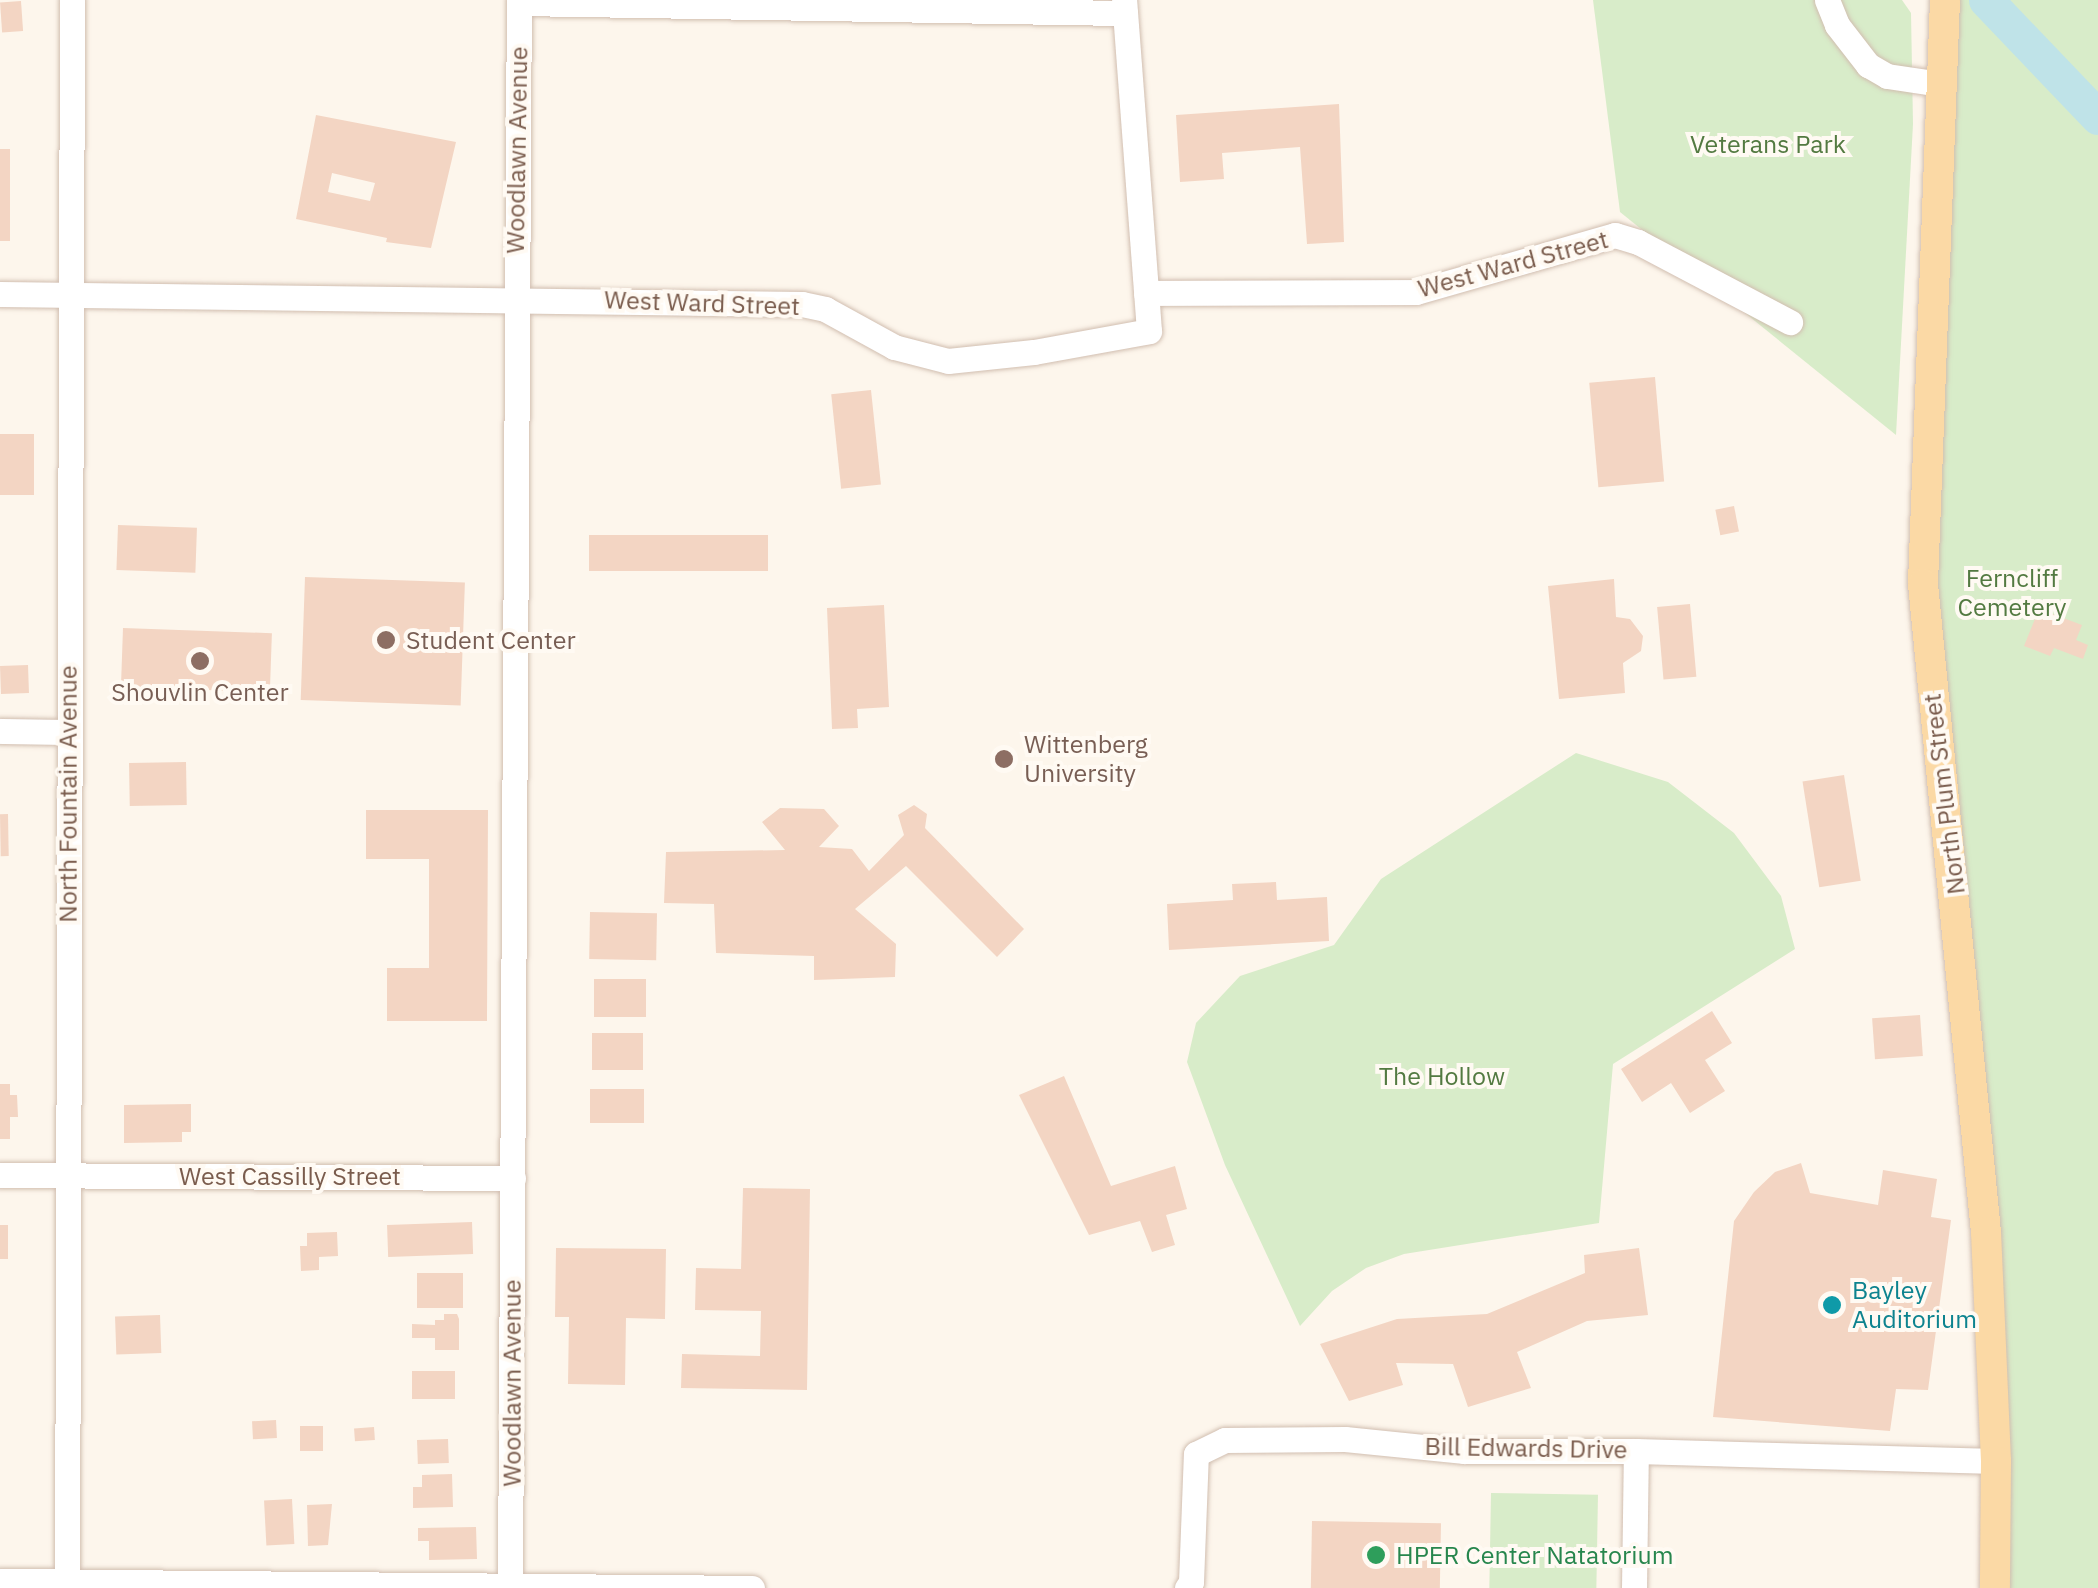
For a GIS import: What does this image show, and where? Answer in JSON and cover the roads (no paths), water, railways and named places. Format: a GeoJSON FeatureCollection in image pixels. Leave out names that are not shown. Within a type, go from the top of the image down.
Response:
{"type":"FeatureCollection","features":[{"type":"Feature","properties":{"kind":"main road","name":"North Plum Street"},"geometry":{"type":"LineString","coordinates":[[1945,0],[1923,584],[1986,1232],[1996,1462],[1995,1588]]}},
{"type":"Feature","properties":{"kind":"street","name":"North Fountain Avenue"},"geometry":{"type":"LineString","coordinates":[[67,1585],[72,0]]}},
{"type":"Feature","properties":{"kind":"street"},"geometry":{"type":"LineString","coordinates":[[1827,0],[1852,49],[1868,66],[1887,76],[1941,84]]}},
{"type":"Feature","properties":{"kind":"street"},"geometry":{"type":"LineString","coordinates":[[518,1],[1125,7],[1146,293]]}},
{"type":"Feature","properties":{"kind":"street","name":"Woodlawn Avenue"},"geometry":{"type":"LineString","coordinates":[[510,1587],[518,1]]}},
{"type":"Feature","properties":{"kind":"street","name":"West Ward Street"},"geometry":{"type":"LineString","coordinates":[[0,294],[802,304],[825,309],[923,357],[978,361],[1148,330],[1146,293],[1416,292],[1615,235],[1638,242],[1790,322]]}},
{"type":"Feature","properties":{"kind":"street"},"geometry":{"type":"LineString","coordinates":[[0,731],[69,732]]}},
{"type":"Feature","properties":{"kind":"street","name":"West Cassilly Street"},"geometry":{"type":"LineString","coordinates":[[0,1175],[513,1178]]}},
{"type":"Feature","properties":{"kind":"street","name":"Bill Edwards Drive"},"geometry":{"type":"LineString","coordinates":[[1187,1588],[1191,1582],[1196,1454],[1224,1440],[1345,1439],[1464,1451],[1636,1451],[1996,1462]]}},
{"type":"Feature","properties":{"kind":"street"},"geometry":{"type":"LineString","coordinates":[[1634,1588],[1636,1451]]}},
{"type":"Feature","properties":{"kind":"street"},"geometry":{"type":"LineString","coordinates":[[0,1581],[67,1585],[752,1588]]}},
{"type":"Feature","properties":{"kind":"waterway"},"geometry":{"type":"LineString","coordinates":[[1986,0],[2098,117]]}},
{"type":"Feature","properties":{"kind":"place","name":"Student Center"},"geometry":{"type":"Point","coordinates":[386,640]}},
{"type":"Feature","properties":{"kind":"place","name":"Shouvlin Center"},"geometry":{"type":"Point","coordinates":[200,661]}},
{"type":"Feature","properties":{"kind":"place","name":"Wittenberg University"},"geometry":{"type":"Point","coordinates":[1004,759]}},
{"type":"Feature","properties":{"kind":"place","name":"Bayley Auditorium"},"geometry":{"type":"Point","coordinates":[1832,1305]}},
{"type":"Feature","properties":{"kind":"place","name":"HPER Center Natatorium"},"geometry":{"type":"Point","coordinates":[1376,1555]}},
{"type":"Feature","properties":{"kind":"park label","name":"Veterans Park"},"geometry":{"type":"Point","coordinates":[1768,144]}},
{"type":"Feature","properties":{"kind":"park label","name":"Ferncliff Cemetery"},"geometry":{"type":"Point","coordinates":[2012,594]}},
{"type":"Feature","properties":{"kind":"park label","name":"The Hollow"},"geometry":{"type":"Point","coordinates":[1442,1076]}}]}
